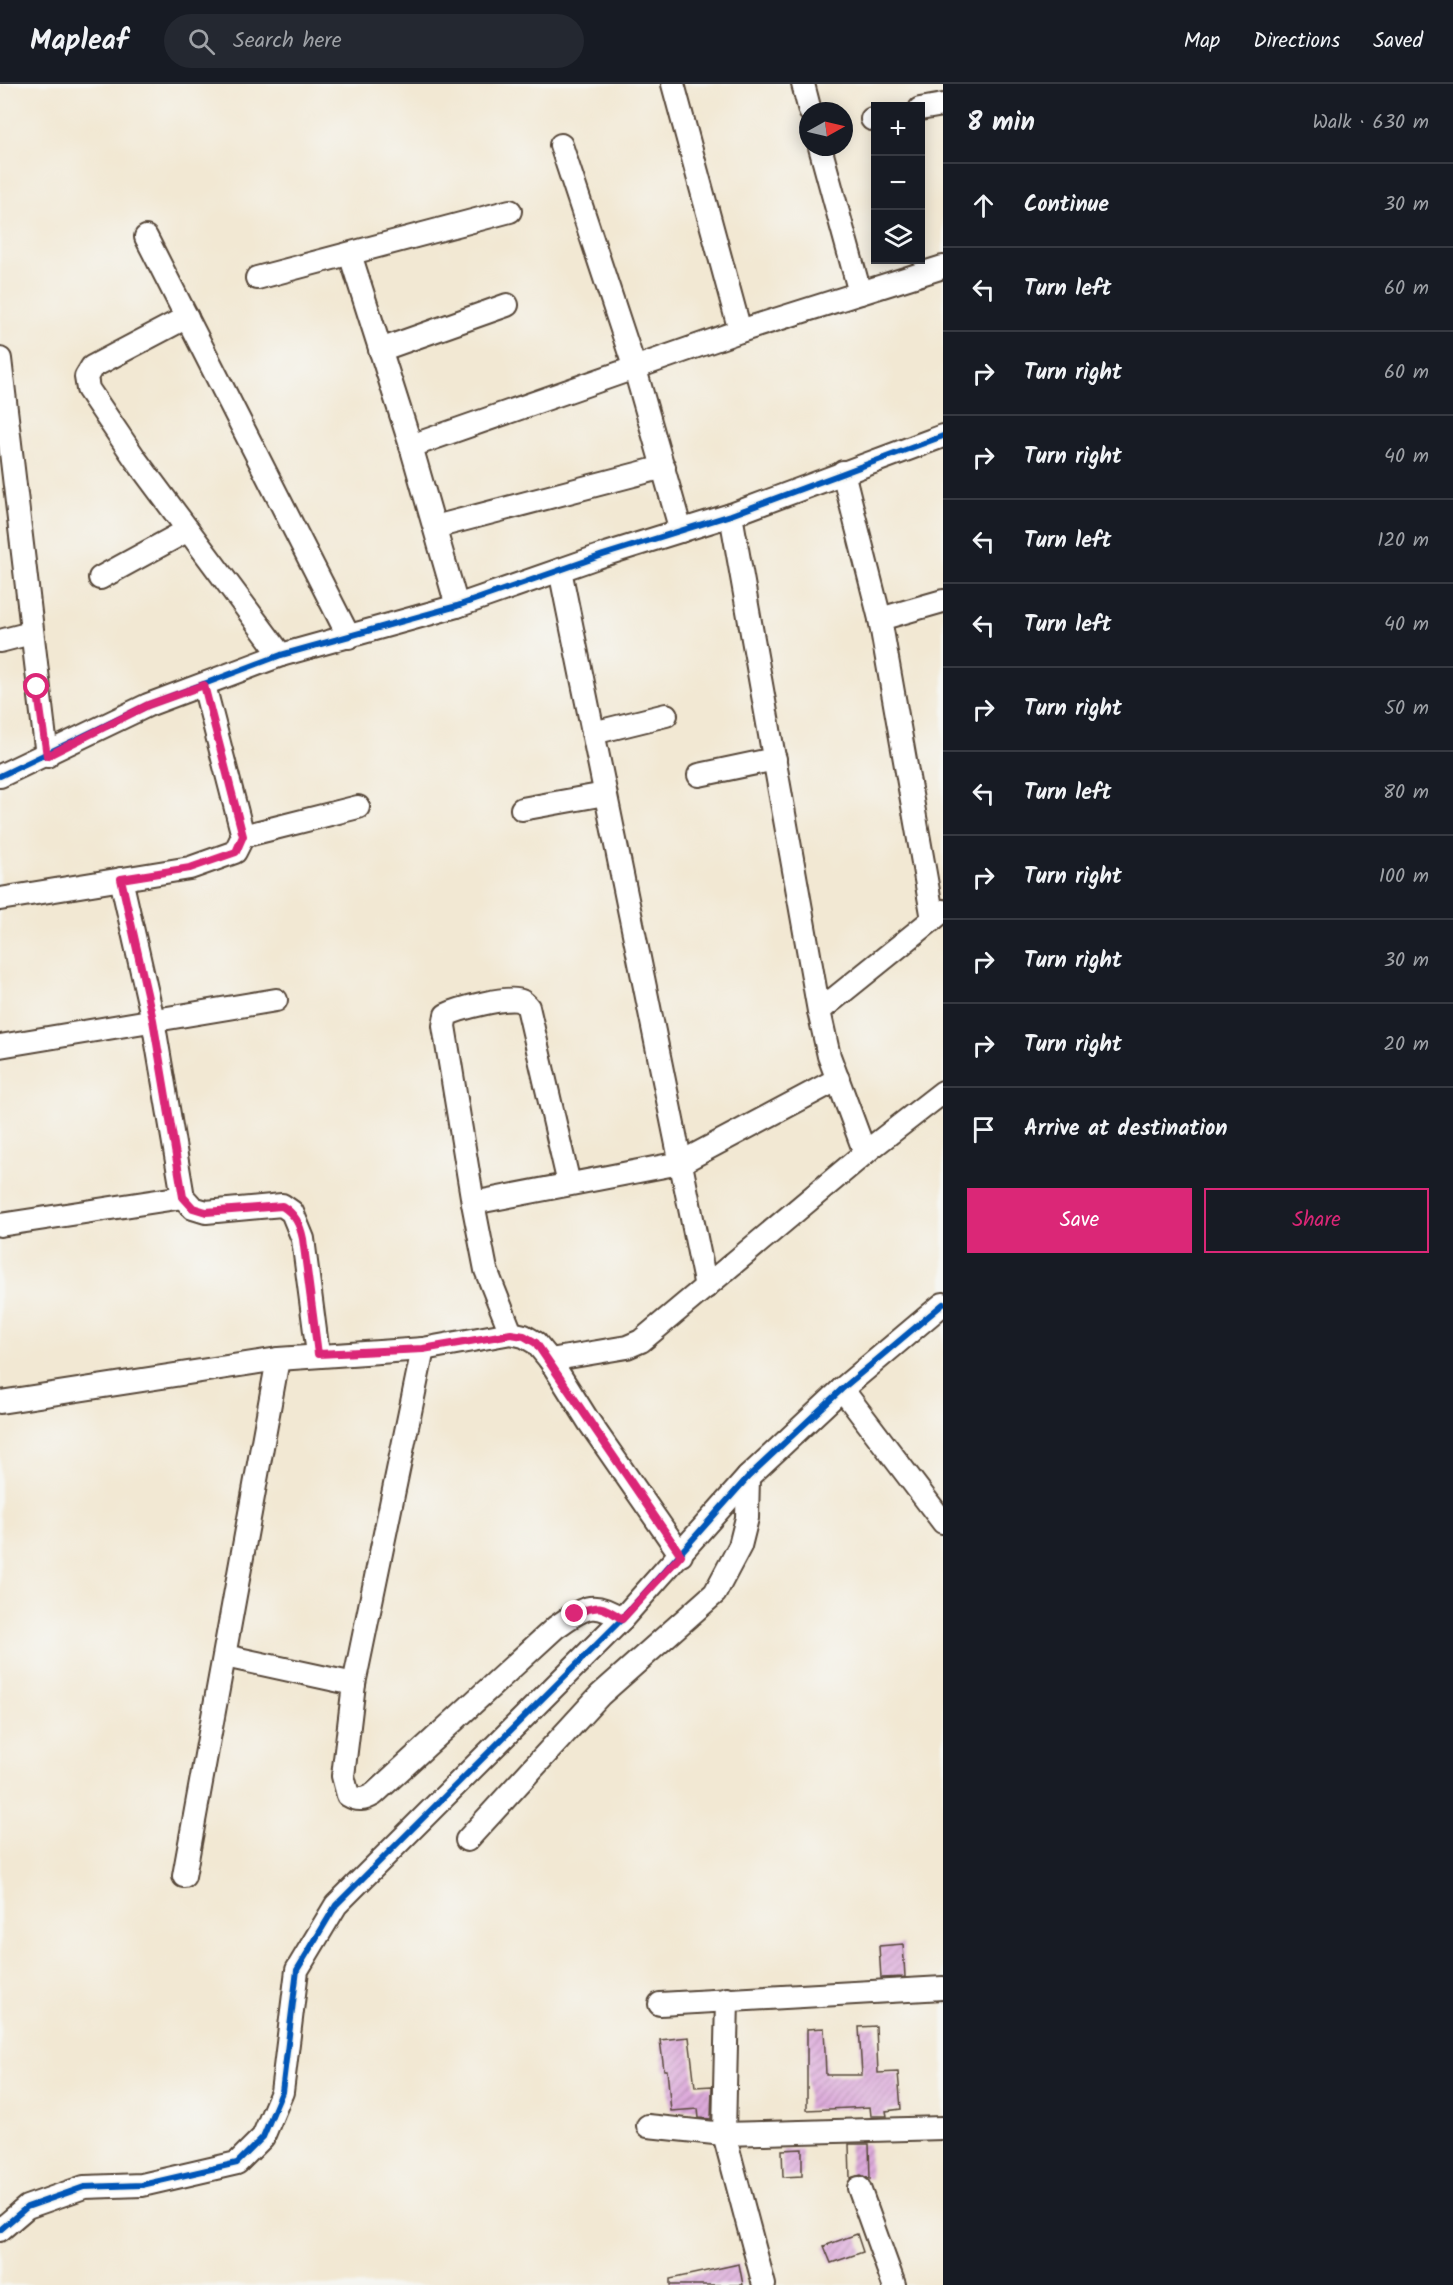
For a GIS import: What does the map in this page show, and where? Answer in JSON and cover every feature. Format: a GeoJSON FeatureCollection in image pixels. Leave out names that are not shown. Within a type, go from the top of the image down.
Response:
{"type":"FeatureCollection","features":[{"type":"Feature","properties":{"kind":"street"},"geometry":{"type":"LineString","coordinates":[[674,84],[740,331]]}},
{"type":"Feature","properties":{"kind":"street"},"geometry":{"type":"LineString","coordinates":[[803,84],[808,102]]}},
{"type":"Feature","properties":{"kind":"street"},"geometry":{"type":"LineString","coordinates":[[925,108],[943,105]]}},
{"type":"Feature","properties":{"kind":"street"},"geometry":{"type":"LineString","coordinates":[[561,146],[635,369],[681,531]]}},
{"type":"Feature","properties":{"kind":"street"},"geometry":{"type":"LineString","coordinates":[[822,156],[860,293]]}},
{"type":"Feature","properties":{"kind":"street"},"geometry":{"type":"LineString","coordinates":[[257,278],[510,211]]}},
{"type":"Feature","properties":{"kind":"street"},"geometry":{"type":"LineString","coordinates":[[146,237],[349,637]]}},
{"type":"Feature","properties":{"kind":"street"},"geometry":{"type":"LineString","coordinates":[[350,254],[411,446],[457,606]]}},
{"type":"Feature","properties":{"kind":"street"},"geometry":{"type":"LineString","coordinates":[[411,446],[740,331],[943,267]]}},
{"type":"Feature","properties":{"kind":"street"},"geometry":{"type":"LineString","coordinates":[[380,350],[507,305]]}},
{"type":"Feature","properties":{"kind":"street"},"geometry":{"type":"LineString","coordinates":[[187,318],[92,367],[86,377],[88,389],[281,656]]}},
{"type":"Feature","properties":{"kind":"street"},"geometry":{"type":"LineString","coordinates":[[0,359],[47,756]]}},
{"type":"Feature","properties":{"kind":"street"},"geometry":{"type":"LineString","coordinates":[[0,776],[47,756],[148,705],[281,656],[457,606],[560,570],[732,515],[943,436]]}},
{"type":"Feature","properties":{"kind":"street"},"geometry":{"type":"LineString","coordinates":[[435,527],[664,467]]}},
{"type":"Feature","properties":{"kind":"street"},"geometry":{"type":"LineString","coordinates":[[819,1011],[938,915],[880,619],[843,472]]}},
{"type":"Feature","properties":{"kind":"street"},"geometry":{"type":"LineString","coordinates":[[732,515],[819,1011],[838,1079],[865,1153]]}},
{"type":"Feature","properties":{"kind":"street"},"geometry":{"type":"LineString","coordinates":[[100,578],[188,530]]}},
{"type":"Feature","properties":{"kind":"street"},"geometry":{"type":"LineString","coordinates":[[560,570],[706,1287]]}},
{"type":"Feature","properties":{"kind":"street"},"geometry":{"type":"LineString","coordinates":[[880,619],[943,601]]}},
{"type":"Feature","properties":{"kind":"street"},"geometry":{"type":"LineString","coordinates":[[0,641],[31,633]]}},
{"type":"Feature","properties":{"kind":"street"},"geometry":{"type":"LineString","coordinates":[[0,899],[190,868],[236,852],[243,836],[204,685]]}},
{"type":"Feature","properties":{"kind":"street"},"geometry":{"type":"LineString","coordinates":[[593,733],[666,715]]}},
{"type":"Feature","properties":{"kind":"street"},"geometry":{"type":"LineString","coordinates":[[699,775],[775,759]]}},
{"type":"Feature","properties":{"kind":"street"},"geometry":{"type":"LineString","coordinates":[[522,809],[605,794]]}},
{"type":"Feature","properties":{"kind":"street"},"geometry":{"type":"LineString","coordinates":[[243,836],[358,807]]}},
{"type":"Feature","properties":{"kind":"street"},"geometry":{"type":"LineString","coordinates":[[121,879],[153,1020],[183,1197],[193,1208],[206,1212],[282,1206],[292,1212],[300,1226],[303,1239],[318,1354]]}},
{"type":"Feature","properties":{"kind":"street"},"geometry":{"type":"LineString","coordinates":[[0,1046],[276,1000]]}},
{"type":"Feature","properties":{"kind":"street"},"geometry":{"type":"LineString","coordinates":[[511,1334],[486,1270],[444,1026],[446,1015],[456,1010],[508,1000],[520,1000],[528,1007],[569,1184]]}},
{"type":"Feature","properties":{"kind":"street"},"geometry":{"type":"LineString","coordinates":[[473,1203],[680,1163],[838,1079]]}},
{"type":"Feature","properties":{"kind":"street"},"geometry":{"type":"LineString","coordinates":[[550,1360],[627,1347],[641,1341],[865,1153],[943,1092]]}},
{"type":"Feature","properties":{"kind":"street"},"geometry":{"type":"LineString","coordinates":[[0,1225],[183,1197]]}},
{"type":"Feature","properties":{"kind":"street"},"geometry":{"type":"LineString","coordinates":[[0,2230],[27,2207],[84,2187],[142,2185],[237,2163],[262,2137],[282,2092],[297,1971],[336,1905],[622,1619],[748,1477],[842,1389],[943,1304]]}},
{"type":"Feature","properties":{"kind":"street"},"geometry":{"type":"LineString","coordinates":[[0,1402],[318,1354],[423,1349],[511,1334],[524,1336],[536,1343],[550,1360],[589,1422],[681,1555]]}},
{"type":"Feature","properties":{"kind":"street"},"geometry":{"type":"LineString","coordinates":[[423,1349],[354,1684],[343,1776],[348,1795],[356,1800],[365,1799],[374,1794],[556,1627],[575,1614],[595,1606],[604,1607],[622,1619]]}},
{"type":"Feature","properties":{"kind":"street"},"geometry":{"type":"LineString","coordinates":[[184,1876],[279,1359]]}},
{"type":"Feature","properties":{"kind":"street"},"geometry":{"type":"LineString","coordinates":[[842,1389],[935,1493],[943,1522]]}},
{"type":"Feature","properties":{"kind":"street"},"geometry":{"type":"LineString","coordinates":[[467,1840],[600,1695],[715,1593],[740,1546],[747,1518],[748,1477]]}},
{"type":"Feature","properties":{"kind":"street"},"geometry":{"type":"LineString","coordinates":[[225,1656],[354,1684]]}},
{"type":"Feature","properties":{"kind":"street"},"geometry":{"type":"LineString","coordinates":[[660,2004],[943,1988]]}},
{"type":"Feature","properties":{"kind":"street"},"geometry":{"type":"LineString","coordinates":[[727,1999],[724,2134],[764,2285]]}},
{"type":"Feature","properties":{"kind":"street"},"geometry":{"type":"LineString","coordinates":[[648,2126],[724,2134],[943,2128]]}},
{"type":"Feature","properties":{"kind":"street"},"geometry":{"type":"LineString","coordinates":[[859,2188],[894,2285]]}},
{"type":"Feature","properties":{"kind":"building"},"geometry":{"type":"Polygon","coordinates":[[[903,1944],[905,1977],[881,1978],[879,1946],[903,1944]]]}},
{"type":"Feature","properties":{"kind":"building"},"geometry":{"type":"Polygon","coordinates":[[[876,2026],[878,2073],[898,2072],[901,2109],[886,2111],[887,2116],[871,2116],[870,2107],[807,2110],[807,2029],[824,2028],[826,2075],[862,2075],[859,2027],[876,2026]]]}},
{"type":"Feature","properties":{"kind":"building"},"geometry":{"type":"Polygon","coordinates":[[[689,2037],[695,2087],[712,2086],[711,2119],[699,2118],[698,2109],[671,2111],[667,2070],[664,2070],[660,2040],[689,2037]]]}},
{"type":"Feature","properties":{"kind":"building"},"geometry":{"type":"Polygon","coordinates":[[[849,2144],[869,2144],[870,2179],[861,2175],[850,2178],[849,2144]]]}},
{"type":"Feature","properties":{"kind":"building"},"geometry":{"type":"Polygon","coordinates":[[[802,2149],[802,2176],[783,2177],[782,2150],[802,2149]]]}},
{"type":"Feature","properties":{"kind":"building"},"geometry":{"type":"Polygon","coordinates":[[[857,2234],[863,2252],[831,2263],[824,2246],[857,2234]]]}},
{"type":"Feature","properties":{"kind":"building"},"geometry":{"type":"Polygon","coordinates":[[[739,2264],[743,2285],[670,2285],[670,2279],[739,2264]]]}},
{"type":"Feature","properties":{"kind":"cycle path"},"geometry":{"type":"LineString","coordinates":[[0,776],[148,705],[281,655],[457,606],[603,555],[731,515],[943,436]]}},
{"type":"Feature","properties":{"kind":"cycle path"},"geometry":{"type":"LineString","coordinates":[[0,2230],[27,2207],[84,2187],[142,2185],[237,2163],[263,2137],[282,2092],[297,1970],[336,1905],[622,1619],[748,1477],[842,1389],[943,1304]]}},
{"type":"Feature","properties":{"kind":"route"},"geometry":{"type":"LineString","coordinates":[[37,687],[47,756],[148,705],[204,685],[243,836],[236,852],[190,868],[121,879],[153,1020],[179,1185],[183,1197],[193,1208],[206,1212],[282,1206],[292,1212],[300,1226],[303,1239],[318,1354],[356,1354],[423,1349],[511,1334],[524,1336],[536,1343],[550,1360],[589,1422],[681,1555],[622,1619],[604,1607],[595,1606],[575,1614]]}}]}
